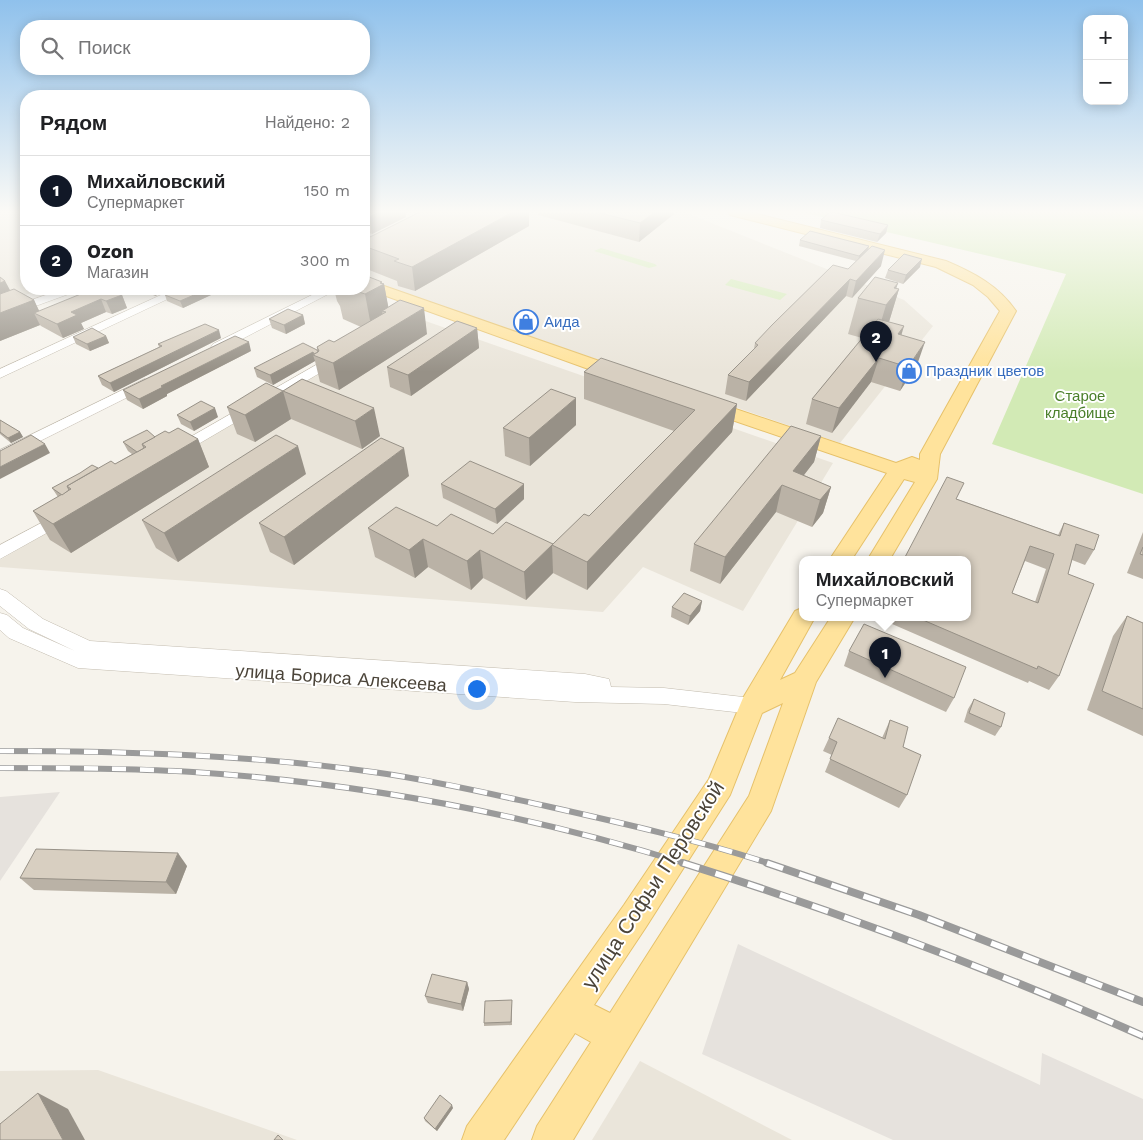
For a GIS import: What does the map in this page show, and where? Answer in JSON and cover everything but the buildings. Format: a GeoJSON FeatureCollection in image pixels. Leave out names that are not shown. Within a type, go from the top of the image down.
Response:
{"type":"FeatureCollection","features":[{"type":"Feature","properties":{"kind":"main road"},"geometry":{"type":"LineString","coordinates":[[880,556],[928,479],[930,454],[983,360],[1008,311],[994,293],[973,277],[944,265]]}},
{"type":"Feature","properties":{"kind":"main road"},"geometry":{"type":"LineString","coordinates":[[370,285],[636,380]]}},
{"type":"Feature","properties":{"kind":"main road"},"geometry":{"type":"LineString","coordinates":[[690,399],[857,458],[900,469],[928,479]]}},
{"type":"Feature","properties":{"kind":"main road"},"geometry":{"type":"LineString","coordinates":[[843,556],[900,469],[930,454]]}},
{"type":"Feature","properties":{"kind":"main road","name":"улица Софьи Перовской"},"geometry":{"type":"LineString","coordinates":[[481,1140],[570,1011],[720,786],[752,706],[801,621]]}},
{"type":"Feature","properties":{"kind":"main road"},"geometry":{"type":"LineString","coordinates":[[551,1140],[761,802],[804,680],[841,621]]}},
{"type":"Feature","properties":{"kind":"main road"},"geometry":{"type":"LineString","coordinates":[[752,706],[804,680]]}},
{"type":"Feature","properties":{"kind":"main road"},"geometry":{"type":"LineString","coordinates":[[570,1011],[616,1036]]}},
{"type":"Feature","properties":{"kind":"street"},"geometry":{"type":"LineString","coordinates":[[0,315],[57,295]]}},
{"type":"Feature","properties":{"kind":"street"},"geometry":{"type":"LineString","coordinates":[[0,374],[170,295]]}},
{"type":"Feature","properties":{"kind":"street"},"geometry":{"type":"LineString","coordinates":[[201,356],[320,295]]}},
{"type":"Feature","properties":{"kind":"street"},"geometry":{"type":"LineString","coordinates":[[411,315],[427,306]]}},
{"type":"Feature","properties":{"kind":"street"},"geometry":{"type":"LineString","coordinates":[[163,458],[346,352]]}},
{"type":"Feature","properties":{"kind":"street"},"geometry":{"type":"LineString","coordinates":[[0,456],[157,378]]}},
{"type":"Feature","properties":{"kind":"street"},"geometry":{"type":"LineString","coordinates":[[0,552],[77,508]]}},
{"type":"Feature","properties":{"kind":"street"},"geometry":{"type":"LineString","coordinates":[[0,596],[36,624],[88,648],[585,682],[664,696]]}},
{"type":"Feature","properties":{"kind":"street","name":"улица Бориса Алексеева"},"geometry":{"type":"LineString","coordinates":[[0,620],[16,633],[78,660],[575,694],[664,696],[752,706]]}},
{"type":"Feature","properties":{"kind":"shaded area"},"geometry":{"type":"Polygon","coordinates":[[[0,265],[20,265],[20,295],[25,295],[0,303],[0,265]]]}},
{"type":"Feature","properties":{"kind":"shaded area"},"geometry":{"type":"Polygon","coordinates":[[[370,265],[817,265],[904,300],[933,326],[840,443],[371,282],[370,265]]]}},
{"type":"Feature","properties":{"kind":"shaded area"},"geometry":{"type":"Polygon","coordinates":[[[414,317],[833,463],[743,611],[643,567],[603,612],[0,567],[0,560],[414,317]]]}},
{"type":"Feature","properties":{"kind":"shaded area"},"geometry":{"type":"Polygon","coordinates":[[[60,792],[0,881],[0,797],[60,792]]]}},
{"type":"Feature","properties":{"kind":"shaded area"},"geometry":{"type":"Polygon","coordinates":[[[738,944],[1040,1085],[1042,1053],[1143,1099],[1143,1140],[893,1140],[702,1054],[738,944]]]}},
{"type":"Feature","properties":{"kind":"shaded area"},"geometry":{"type":"Polygon","coordinates":[[[640,1061],[792,1140],[592,1140],[640,1061]]]}},
{"type":"Feature","properties":{"kind":"shaded area"},"geometry":{"type":"Polygon","coordinates":[[[98,1070],[297,1140],[0,1140],[0,1071],[98,1070]]]}},
{"type":"Feature","properties":{"kind":"green space"},"geometry":{"type":"Polygon","coordinates":[[[640,265],[657,266],[649,268],[640,265]]]}},
{"type":"Feature","properties":{"kind":"green space","name":"Старое кладбище"},"geometry":{"type":"Polygon","coordinates":[[[1028,265],[1143,265],[1143,494],[992,444],[1066,274],[1028,265]]]}},
{"type":"Feature","properties":{"kind":"green space"},"geometry":{"type":"Polygon","coordinates":[[[731,279],[787,294],[780,300],[725,285],[731,279]]]}},
{"type":"Feature","properties":{"kind":"railway"},"geometry":{"type":"LineString","coordinates":[[0,751],[191,755],[286,762],[380,773],[463,788],[603,819],[771,864]]}},
{"type":"Feature","properties":{"kind":"railway"},"geometry":{"type":"LineString","coordinates":[[0,768],[96,768],[193,772],[318,784],[443,803],[504,816],[566,830],[687,864]]}},
{"type":"Feature","properties":{"kind":"railway"},"geometry":{"type":"LineString","coordinates":[[683,863],[800,901],[915,943],[1030,988],[1143,1036]]}},
{"type":"Feature","properties":{"kind":"railway"},"geometry":{"type":"LineString","coordinates":[[767,863],[919,915],[1143,1002]]}},
{"type":"Feature","properties":{"kind":"place","name":"Аида"},"geometry":{"type":"Point","coordinates":[526,322]}},
{"type":"Feature","properties":{"kind":"place","name":"Ozon"},"geometry":{"type":"Point","coordinates":[876,362]}},
{"type":"Feature","properties":{"kind":"place","name":"Праздник цветов"},"geometry":{"type":"Point","coordinates":[909,371]}},
{"type":"Feature","properties":{"kind":"place","name":"Михайловский"},"geometry":{"type":"Point","coordinates":[885,678]}}]}
